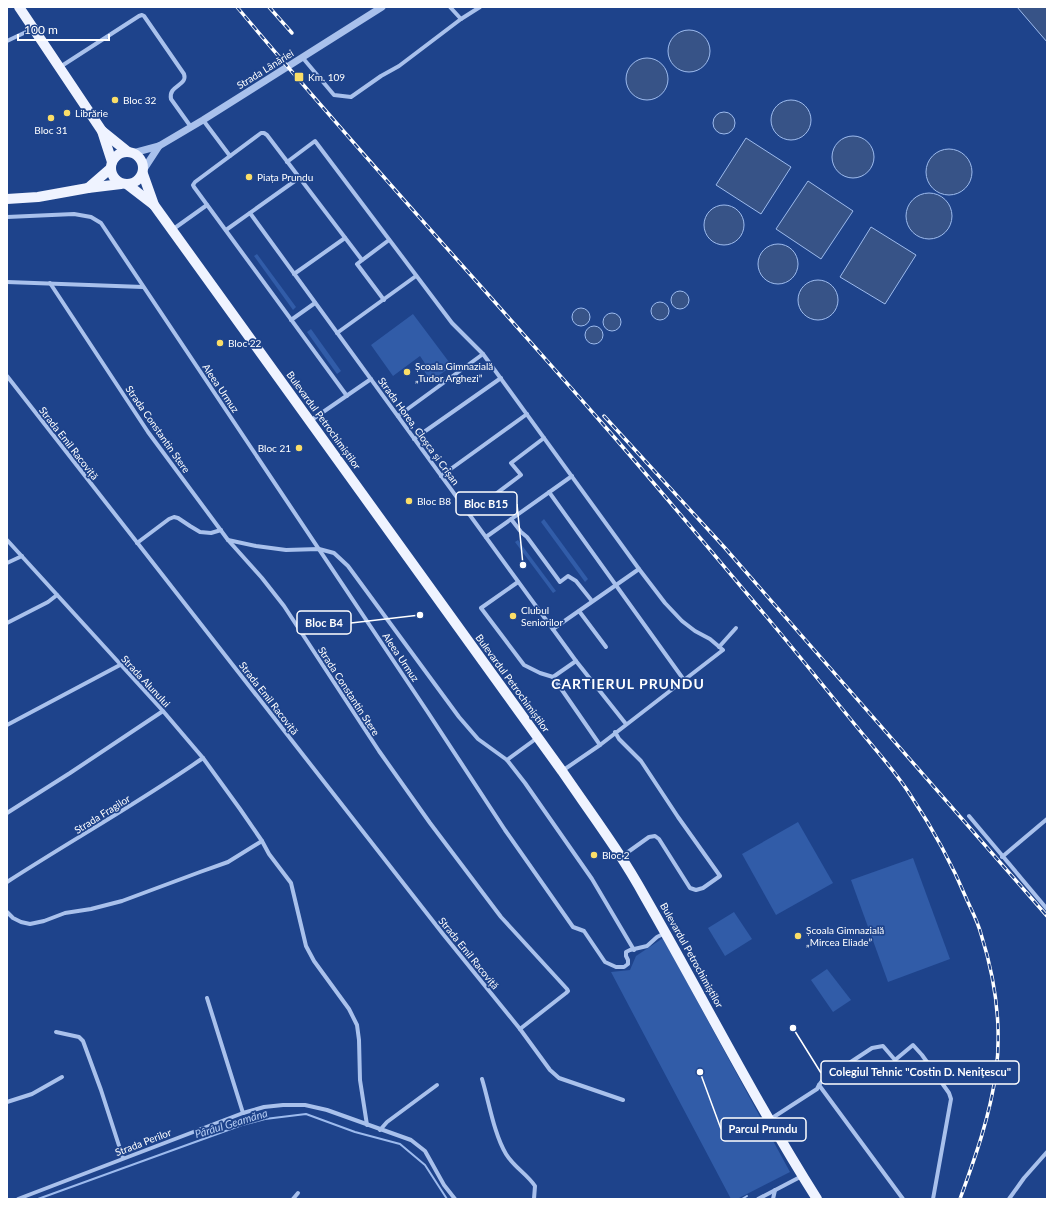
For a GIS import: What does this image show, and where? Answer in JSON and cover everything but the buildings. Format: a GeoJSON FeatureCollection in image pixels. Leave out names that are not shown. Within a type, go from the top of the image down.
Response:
{"type":"FeatureCollection","features":[{"type":"Feature","properties":{"kind":"main road"},"geometry":{"type":"LineString","coordinates":[[19,7],[102,131],[114,178],[125,184]]}},
{"type":"Feature","properties":{"kind":"main road"},"geometry":{"type":"LineString","coordinates":[[7,199],[38,197],[88,188],[137,182],[143,172],[141,159],[102,131]]}},
{"type":"Feature","properties":{"kind":"main road"},"geometry":{"type":"LineString","coordinates":[[88,188],[111,165],[118,155],[131,152]]}},
{"type":"Feature","properties":{"kind":"main road","name":"Bulevardul Petrochimiștilor"},"geometry":{"type":"LineString","coordinates":[[143,172],[154,205],[538,737],[621,857],[645,896],[769,1120],[817,1199]]}},
{"type":"Feature","properties":{"kind":"main road","name":"Bulevardul Petrochimiștilor"},"geometry":{"type":"LineString","coordinates":[[125,184],[154,205]]}},
{"type":"Feature","properties":{"kind":"street","name":"Strada Lânăriei"},"geometry":{"type":"LineString","coordinates":[[159,146],[382,7]]}},
{"type":"Feature","properties":{"kind":"street"},"geometry":{"type":"LineString","coordinates":[[450,7],[461,19]]}},
{"type":"Feature","properties":{"kind":"street"},"geometry":{"type":"LineString","coordinates":[[302,57],[334,96],[351,97],[381,76],[399,66],[461,19],[480,7]]}},
{"type":"Feature","properties":{"kind":"street"},"geometry":{"type":"LineString","coordinates":[[59,67],[142,15],[184,74],[184,81],[170,94],[171,99],[191,127]]}},
{"type":"Feature","properties":{"kind":"street"},"geometry":{"type":"LineString","coordinates":[[7,41],[33,28]]}},
{"type":"Feature","properties":{"kind":"street"},"geometry":{"type":"LineString","coordinates":[[202,120],[230,156]]}},
{"type":"Feature","properties":{"kind":"street"},"geometry":{"type":"LineString","coordinates":[[347,396],[193,185],[261,133],[264,133],[362,260]]}},
{"type":"Feature","properties":{"kind":"street"},"geometry":{"type":"LineString","coordinates":[[287,162],[315,141],[452,323],[483,354],[665,603],[682,621],[695,631],[710,639],[723,650],[600,745],[562,771]]}},
{"type":"Feature","properties":{"kind":"street"},"geometry":{"type":"LineString","coordinates":[[131,152],[159,146]]}},
{"type":"Feature","properties":{"kind":"street"},"geometry":{"type":"LineString","coordinates":[[143,172],[159,146]]}},
{"type":"Feature","properties":{"kind":"street"},"geometry":{"type":"LineString","coordinates":[[226,230],[299,178]]}},
{"type":"Feature","properties":{"kind":"street"},"geometry":{"type":"LineString","coordinates":[[172,230],[207,205]]}},
{"type":"Feature","properties":{"kind":"street","name":"Strada Horea, Cloșca și Crișan"},"geometry":{"type":"LineString","coordinates":[[250,213],[576,661],[626,724]]}},
{"type":"Feature","properties":{"kind":"street","name":"Aleea Urmuz"},"geometry":{"type":"LineString","coordinates":[[7,217],[74,214],[91,217],[101,223],[428,711],[509,835],[573,927],[584,931],[605,962],[616,967],[624,967],[628,964],[626,952],[634,950]]}},
{"type":"Feature","properties":{"kind":"street"},"geometry":{"type":"LineString","coordinates":[[294,274],[345,238]]}},
{"type":"Feature","properties":{"kind":"street"},"geometry":{"type":"LineString","coordinates":[[384,300],[357,264],[389,240]]}},
{"type":"Feature","properties":{"kind":"street"},"geometry":{"type":"LineString","coordinates":[[337,333],[416,276]]}},
{"type":"Feature","properties":{"kind":"street"},"geometry":{"type":"LineString","coordinates":[[7,282],[143,287]]}},
{"type":"Feature","properties":{"kind":"street","name":"Strada Constantin Stere"},"geometry":{"type":"LineString","coordinates":[[50,283],[148,432],[228,540],[262,578],[284,606],[379,751],[430,823],[501,916],[567,989],[568,991],[566,993],[520,1029]]}},
{"type":"Feature","properties":{"kind":"street"},"geometry":{"type":"LineString","coordinates":[[291,320],[315,303]]}},
{"type":"Feature","properties":{"kind":"street"},"geometry":{"type":"LineString","coordinates":[[398,416],[483,354]]}},
{"type":"Feature","properties":{"kind":"street","name":"Strada Emil Racoviță"},"geometry":{"type":"LineString","coordinates":[[7,376],[443,934],[520,1029],[550,1070],[559,1078],[623,1100]]}},
{"type":"Feature","properties":{"kind":"street"},"geometry":{"type":"LineString","coordinates":[[414,439],[501,378]]}},
{"type":"Feature","properties":{"kind":"street","name":"Strada Horea, Cloșca și Crișan"},"geometry":{"type":"LineString","coordinates":[[310,421],[370,379]]}},
{"type":"Feature","properties":{"kind":"street"},"geometry":{"type":"LineString","coordinates":[[441,476],[527,414]]}},
{"type":"Feature","properties":{"kind":"street"},"geometry":{"type":"LineString","coordinates":[[469,514],[520,475],[511,463],[544,438]]}},
{"type":"Feature","properties":{"kind":"street"},"geometry":{"type":"LineString","coordinates":[[486,537],[572,476]]}},
{"type":"Feature","properties":{"kind":"street"},"geometry":{"type":"LineString","coordinates":[[549,492],[684,680]]}},
{"type":"Feature","properties":{"kind":"street"},"geometry":{"type":"LineString","coordinates":[[137,543],[169,519],[174,517],[200,532],[211,533],[221,530]]}},
{"type":"Feature","properties":{"kind":"street"},"geometry":{"type":"LineString","coordinates":[[512,519],[560,582],[568,576],[576,581],[592,602]]}},
{"type":"Feature","properties":{"kind":"street","name":"Strada Alunului"},"geometry":{"type":"LineString","coordinates":[[7,540],[163,711],[203,758],[262,841],[269,854],[291,883],[305,941],[314,961],[349,1009],[355,1020],[359,1040],[360,1080],[367,1125]]}},
{"type":"Feature","properties":{"kind":"street"},"geometry":{"type":"LineString","coordinates":[[228,540],[286,550],[319,549],[334,553],[348,566],[459,717],[478,739],[507,760],[525,783],[592,879],[634,950],[647,946],[665,932]]}},
{"type":"Feature","properties":{"kind":"street"},"geometry":{"type":"LineString","coordinates":[[7,564],[22,556]]}},
{"type":"Feature","properties":{"kind":"street"},"geometry":{"type":"LineString","coordinates":[[553,629],[639,568]]}},
{"type":"Feature","properties":{"kind":"street"},"geometry":{"type":"LineString","coordinates":[[518,582],[481,608],[524,665],[540,673],[553,677],[600,745]]}},
{"type":"Feature","properties":{"kind":"street"},"geometry":{"type":"LineString","coordinates":[[7,624],[48,602],[57,595]]}},
{"type":"Feature","properties":{"kind":"street"},"geometry":{"type":"LineString","coordinates":[[579,611],[606,647]]}},
{"type":"Feature","properties":{"kind":"street"},"geometry":{"type":"LineString","coordinates":[[719,647],[736,628]]}},
{"type":"Feature","properties":{"kind":"street"},"geometry":{"type":"LineString","coordinates":[[553,677],[576,661]]}},
{"type":"Feature","properties":{"kind":"street"},"geometry":{"type":"LineString","coordinates":[[7,724],[120,665]]}},
{"type":"Feature","properties":{"kind":"street"},"geometry":{"type":"LineString","coordinates":[[7,813],[163,711]]}},
{"type":"Feature","properties":{"kind":"street"},"geometry":{"type":"LineString","coordinates":[[615,732],[619,739],[641,761],[678,817],[720,876],[702,888],[696,890],[690,888],[659,839],[655,836],[649,837],[621,857]]}},
{"type":"Feature","properties":{"kind":"street"},"geometry":{"type":"LineString","coordinates":[[507,760],[538,737]]}},
{"type":"Feature","properties":{"kind":"street","name":"Strada Fragilor"},"geometry":{"type":"LineString","coordinates":[[7,882],[102,824],[203,758]]}},
{"type":"Feature","properties":{"kind":"street"},"geometry":{"type":"LineString","coordinates":[[969,816],[1047,909]]}},
{"type":"Feature","properties":{"kind":"street"},"geometry":{"type":"LineString","coordinates":[[1002,856],[1047,819]]}},
{"type":"Feature","properties":{"kind":"street"},"geometry":{"type":"LineString","coordinates":[[7,912],[13,918],[30,924],[44,921],[65,913],[91,909],[122,901],[228,862],[262,841]]}},
{"type":"Feature","properties":{"kind":"street"},"geometry":{"type":"LineString","coordinates":[[207,998],[243,1112]]}},
{"type":"Feature","properties":{"kind":"street"},"geometry":{"type":"LineString","coordinates":[[56,1032],[83,1040],[124,1158]]}},
{"type":"Feature","properties":{"kind":"street"},"geometry":{"type":"LineString","coordinates":[[769,1120],[816,1089],[822,1081],[872,1048],[883,1046],[895,1060],[913,1045],[949,1093],[951,1099],[933,1199]]}},
{"type":"Feature","properties":{"kind":"street"},"geometry":{"type":"LineString","coordinates":[[7,1102],[32,1094],[62,1077]]}},
{"type":"Feature","properties":{"kind":"street"},"geometry":{"type":"LineString","coordinates":[[482,1079],[497,1135],[506,1154],[515,1166],[535,1186],[534,1199]]}},
{"type":"Feature","properties":{"kind":"street"},"geometry":{"type":"LineString","coordinates":[[380,1130],[387,1122],[437,1085]]}},
{"type":"Feature","properties":{"kind":"street"},"geometry":{"type":"LineString","coordinates":[[819,1085],[903,1199]]}},
{"type":"Feature","properties":{"kind":"street","name":"Strada Perilor"},"geometry":{"type":"LineString","coordinates":[[18,1199],[243,1112],[283,1104],[304,1105],[327,1110],[411,1140],[425,1151],[444,1185],[455,1199]]}},
{"type":"Feature","properties":{"kind":"street"},"geometry":{"type":"LineString","coordinates":[[1008,1199],[1047,1152]]}},
{"type":"Feature","properties":{"kind":"street"},"geometry":{"type":"LineString","coordinates":[[758,1199],[803,1176]]}},
{"type":"Feature","properties":{"kind":"street"},"geometry":{"type":"LineString","coordinates":[[773,1199],[775,1190]]}},
{"type":"Feature","properties":{"kind":"street"},"geometry":{"type":"LineString","coordinates":[[293,1199],[298,1193]]}},
{"type":"Feature","properties":{"kind":"shaded area"},"geometry":{"type":"Polygon","coordinates":[[[1017,7],[1047,7],[1047,42],[1017,7]]]}},
{"type":"Feature","properties":{"kind":"shaded area"},"geometry":{"type":"Polygon","coordinates":[[[689,30],[704,36],[710,51],[704,66],[689,72],[674,66],[668,51],[674,36],[689,30]]]}},
{"type":"Feature","properties":{"kind":"shaded area"},"geometry":{"type":"Polygon","coordinates":[[[647,58],[662,64],[668,79],[662,94],[647,100],[632,94],[626,79],[632,64],[647,58]]]}},
{"type":"Feature","properties":{"kind":"shaded area"},"geometry":{"type":"Polygon","coordinates":[[[795,100],[802,103],[808,109],[811,120],[810,128],[802,137],[795,140],[787,140],[780,137],[772,128],[771,116],[774,109],[783,101],[795,100]]]}},
{"type":"Feature","properties":{"kind":"shaded area"},"geometry":{"type":"Polygon","coordinates":[[[724,112],[732,115],[735,123],[732,131],[724,134],[716,131],[713,123],[716,115],[724,112]]]}},
{"type":"Feature","properties":{"kind":"shaded area"},"geometry":{"type":"Polygon","coordinates":[[[853,136],[868,142],[874,157],[868,172],[853,178],[838,172],[832,157],[838,142],[853,136]]]}},
{"type":"Feature","properties":{"kind":"shaded area"},"geometry":{"type":"Polygon","coordinates":[[[746,138],[791,167],[761,214],[716,185],[746,138]]]}},
{"type":"Feature","properties":{"kind":"shaded area"},"geometry":{"type":"Polygon","coordinates":[[[945,149],[953,149],[962,153],[968,159],[972,172],[968,185],[962,191],[953,195],[945,195],[936,191],[930,185],[926,176],[926,168],[930,159],[936,153],[945,149]]]}},
{"type":"Feature","properties":{"kind":"shaded area"},"geometry":{"type":"Polygon","coordinates":[[[808,181],[853,211],[821,259],[776,229],[808,181]]]}},
{"type":"Feature","properties":{"kind":"shaded area"},"geometry":{"type":"Polygon","coordinates":[[[929,193],[942,197],[948,203],[952,216],[948,229],[942,235],[929,239],[916,235],[910,229],[906,216],[910,203],[916,197],[929,193]]]}},
{"type":"Feature","properties":{"kind":"shaded area"},"geometry":{"type":"Polygon","coordinates":[[[728,205],[735,208],[741,214],[744,225],[743,233],[735,242],[728,245],[720,245],[713,242],[705,233],[704,221],[707,214],[716,206],[728,205]]]}},
{"type":"Feature","properties":{"kind":"shaded area"},"geometry":{"type":"Polygon","coordinates":[[[871,227],[916,255],[885,304],[840,277],[871,227]]]}},
{"type":"Feature","properties":{"kind":"shaded area"},"geometry":{"type":"Polygon","coordinates":[[[782,244],[789,247],[795,253],[798,264],[797,272],[789,281],[782,284],[774,284],[767,281],[759,272],[758,260],[761,253],[770,245],[782,244]]]}},
{"type":"Feature","properties":{"kind":"shaded area"},"geometry":{"type":"Polygon","coordinates":[[[257,254],[296,307],[293,310],[254,256],[257,254]]]}},
{"type":"Feature","properties":{"kind":"shaded area"},"geometry":{"type":"Polygon","coordinates":[[[818,280],[829,283],[835,289],[838,300],[835,311],[829,317],[818,320],[807,317],[801,311],[798,300],[801,289],[807,283],[818,280]]]}},
{"type":"Feature","properties":{"kind":"shaded area"},"geometry":{"type":"Polygon","coordinates":[[[680,291],[686,294],[689,300],[686,306],[680,309],[674,306],[671,300],[674,294],[680,291]]]}},
{"type":"Feature","properties":{"kind":"shaded area"},"geometry":{"type":"Polygon","coordinates":[[[660,302],[666,305],[669,311],[666,317],[660,320],[654,317],[651,311],[654,305],[660,302]]]}},
{"type":"Feature","properties":{"kind":"shaded area"},"geometry":{"type":"Polygon","coordinates":[[[581,308],[587,311],[590,317],[587,323],[581,326],[575,323],[572,317],[575,311],[581,308]]]}},
{"type":"Feature","properties":{"kind":"shaded area"},"geometry":{"type":"Polygon","coordinates":[[[612,313],[618,316],[621,322],[618,328],[612,331],[606,328],[603,322],[606,316],[612,313]]]}},
{"type":"Feature","properties":{"kind":"shaded area"},"geometry":{"type":"Polygon","coordinates":[[[413,314],[452,366],[431,381],[422,368],[426,365],[420,356],[393,376],[371,345],[413,314]]]}},
{"type":"Feature","properties":{"kind":"shaded area"},"geometry":{"type":"Polygon","coordinates":[[[594,326],[600,329],[603,335],[600,341],[594,344],[588,341],[585,335],[588,329],[594,326]]]}},
{"type":"Feature","properties":{"kind":"shaded area"},"geometry":{"type":"Polygon","coordinates":[[[311,329],[341,371],[337,374],[307,332],[311,329]]]}},
{"type":"Feature","properties":{"kind":"shaded area"},"geometry":{"type":"Polygon","coordinates":[[[544,519],[588,579],[585,582],[541,522],[544,519]]]}},
{"type":"Feature","properties":{"kind":"shaded area"},"geometry":{"type":"Polygon","coordinates":[[[518,540],[556,591],[553,593],[515,542],[518,540]]]}},
{"type":"Feature","properties":{"kind":"shaded area"},"geometry":{"type":"Polygon","coordinates":[[[798,822],[833,883],[776,915],[742,854],[798,822]]]}},
{"type":"Feature","properties":{"kind":"shaded area"},"geometry":{"type":"Polygon","coordinates":[[[913,858],[950,959],[888,982],[851,880],[913,858]]]}},
{"type":"Feature","properties":{"kind":"shaded area"},"geometry":{"type":"Polygon","coordinates":[[[734,912],[752,939],[725,956],[708,928],[734,912]]]}},
{"type":"Feature","properties":{"kind":"shaded area"},"geometry":{"type":"Polygon","coordinates":[[[663,938],[790,1172],[737,1199],[731,1199],[611,972],[630,970],[636,956],[663,938]]]}},
{"type":"Feature","properties":{"kind":"shaded area"},"geometry":{"type":"Polygon","coordinates":[[[827,969],[851,1000],[833,1012],[811,980],[827,969]]]}},
{"type":"Feature","properties":{"kind":"waterway","name":"Pârâul Geamăna"},"geometry":{"type":"LineString","coordinates":[[38,1199],[242,1125],[265,1119],[306,1114],[355,1132],[400,1144],[425,1165],[447,1199]]}},
{"type":"Feature","properties":{"kind":"waterway"},"geometry":{"type":"LineString","coordinates":[[742,1199],[747,1196]]}},
{"type":"Feature","properties":{"kind":"railway"},"geometry":{"type":"LineString","coordinates":[[237,7],[418,216],[601,422],[675,509],[775,627],[890,767],[927,821],[955,873],[978,925],[990,968],[998,1019],[998,1054],[990,1105],[960,1199]]}},
{"type":"Feature","properties":{"kind":"railway"},"geometry":{"type":"LineString","coordinates":[[269,7],[292,33]]}},
{"type":"Feature","properties":{"kind":"railway"},"geometry":{"type":"LineString","coordinates":[[604,416],[725,548],[1047,916]]}},
{"type":"Feature","properties":{"kind":"place","name":"Km. 109"},"geometry":{"type":"Point","coordinates":[299,77]}},
{"type":"Feature","properties":{"kind":"place","name":"Bloc 32"},"geometry":{"type":"Point","coordinates":[115,100]}},
{"type":"Feature","properties":{"kind":"place","name":"Librărie"},"geometry":{"type":"Point","coordinates":[67,113]}},
{"type":"Feature","properties":{"kind":"place","name":"Bloc 31"},"geometry":{"type":"Point","coordinates":[51,118]}},
{"type":"Feature","properties":{"kind":"place","name":"Piața Prundu"},"geometry":{"type":"Point","coordinates":[249,177]}},
{"type":"Feature","properties":{"kind":"place","name":"Bloc 22"},"geometry":{"type":"Point","coordinates":[220,343]}},
{"type":"Feature","properties":{"kind":"place","name":"Școala Gimnazială „Tudor Arghezi”"},"geometry":{"type":"Point","coordinates":[407,372]}},
{"type":"Feature","properties":{"kind":"place","name":"Bloc 21"},"geometry":{"type":"Point","coordinates":[299,448]}},
{"type":"Feature","properties":{"kind":"place","name":"Bloc B8"},"geometry":{"type":"Point","coordinates":[409,501]}},
{"type":"Feature","properties":{"kind":"place","name":"Bloc B15"},"geometry":{"type":"Point","coordinates":[523,565]}},
{"type":"Feature","properties":{"kind":"place","name":"Bloc B4"},"geometry":{"type":"Point","coordinates":[420,615]}},
{"type":"Feature","properties":{"kind":"place","name":"Clubul Seniorilor"},"geometry":{"type":"Point","coordinates":[513,616]}},
{"type":"Feature","properties":{"kind":"place","name":"Bloc 2"},"geometry":{"type":"Point","coordinates":[594,855]}},
{"type":"Feature","properties":{"kind":"place","name":"Școala Gimnazială „Mircea Eliade”"},"geometry":{"type":"Point","coordinates":[798,936]}},
{"type":"Feature","properties":{"kind":"place","name":"Colegiul Tehnic \"Costin D. Nenițescu\""},"geometry":{"type":"Point","coordinates":[793,1028]}},
{"type":"Feature","properties":{"kind":"place","name":"Parcul Prundu"},"geometry":{"type":"Point","coordinates":[700,1072]}},
{"type":"Feature","properties":{"kind":"district","name":"CARTIERUL PRUNDU"},"geometry":{"type":"Point","coordinates":[628,683]}}]}
